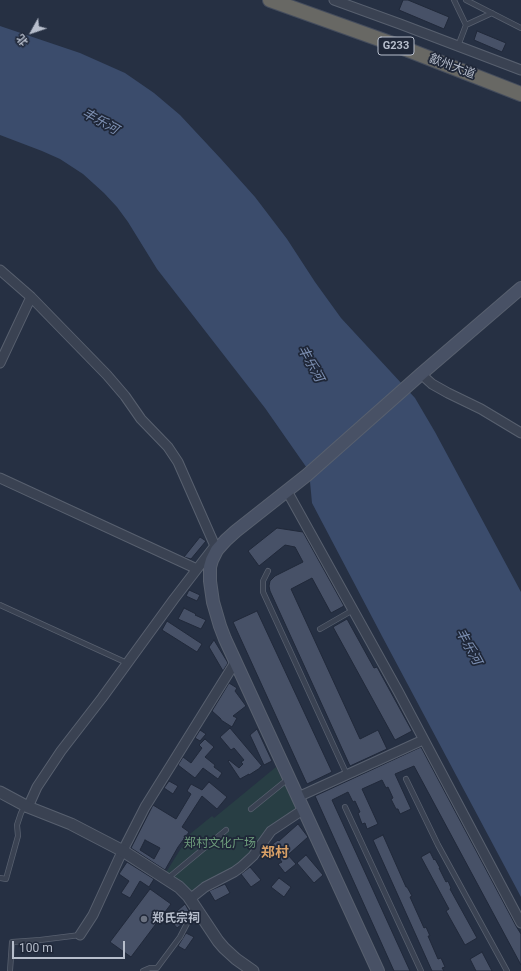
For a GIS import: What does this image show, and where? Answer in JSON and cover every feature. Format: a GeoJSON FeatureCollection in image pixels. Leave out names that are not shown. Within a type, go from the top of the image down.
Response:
{"type":"FeatureCollection","features":[{"type":"Feature","properties":{"kind":"highway","name":"歙州大道"},"geometry":{"type":"LineString","coordinates":[[270,0],[393,44],[521,94]]}},
{"type":"Feature","properties":{"kind":"highway","name":"歙州大道"},"geometry":{"type":"LineString","coordinates":[[298,0],[396,35],[521,84]]}},
{"type":"Feature","properties":{"kind":"main road"},"geometry":{"type":"LineString","coordinates":[[378,971],[225,639],[213,602],[210,567],[220,543],[307,475],[521,288]]}},
{"type":"Feature","properties":{"kind":"street"},"geometry":{"type":"LineString","coordinates":[[334,0],[521,70]]}},
{"type":"Feature","properties":{"kind":"street"},"geometry":{"type":"LineString","coordinates":[[0,270],[31,297],[108,375],[141,419],[168,447],[178,462],[220,543],[197,569],[57,758],[37,787],[26,807]]}},
{"type":"Feature","properties":{"kind":"street"},"geometry":{"type":"LineString","coordinates":[[0,363],[31,297]]}},
{"type":"Feature","properties":{"kind":"street"},"geometry":{"type":"LineString","coordinates":[[421,374],[432,384],[481,408],[521,433]]}},
{"type":"Feature","properties":{"kind":"street"},"geometry":{"type":"LineString","coordinates":[[0,478],[197,569]]}},
{"type":"Feature","properties":{"kind":"street"},"geometry":{"type":"LineString","coordinates":[[287,491],[353,610],[521,923]]}},
{"type":"Feature","properties":{"kind":"street"},"geometry":{"type":"LineString","coordinates":[[80,935],[93,915],[145,807],[236,662]]}},
{"type":"Feature","properties":{"kind":"street"},"geometry":{"type":"LineString","coordinates":[[298,797],[423,740]]}},
{"type":"Feature","properties":{"kind":"street"},"geometry":{"type":"LineString","coordinates":[[0,792],[26,807],[70,824],[123,851],[179,887],[193,903],[224,948],[253,971]]}},
{"type":"Feature","properties":{"kind":"street"},"geometry":{"type":"LineString","coordinates":[[193,903],[205,887],[234,872],[253,856],[271,831],[304,809]]}},
{"type":"Feature","properties":{"kind":"lane"},"geometry":{"type":"LineString","coordinates":[[454,0],[466,26]]}},
{"type":"Feature","properties":{"kind":"lane"},"geometry":{"type":"LineString","coordinates":[[466,0],[521,28]]}},
{"type":"Feature","properties":{"kind":"lane"},"geometry":{"type":"LineString","coordinates":[[458,46],[466,26],[492,13]]}},
{"type":"Feature","properties":{"kind":"lane"},"geometry":{"type":"LineString","coordinates":[[268,571],[263,581],[263,592],[347,775]]}},
{"type":"Feature","properties":{"kind":"lane"},"geometry":{"type":"LineString","coordinates":[[0,605],[127,663]]}},
{"type":"Feature","properties":{"kind":"lane"},"geometry":{"type":"LineString","coordinates":[[320,629],[353,610]]}},
{"type":"Feature","properties":{"kind":"lane"},"geometry":{"type":"LineString","coordinates":[[251,809],[290,778]]}},
{"type":"Feature","properties":{"kind":"lane"},"geometry":{"type":"LineString","coordinates":[[406,779],[438,844],[507,971]]}},
{"type":"Feature","properties":{"kind":"lane"},"geometry":{"type":"LineString","coordinates":[[0,878],[6,879],[18,836],[17,825],[26,807]]}},
{"type":"Feature","properties":{"kind":"lane"},"geometry":{"type":"LineString","coordinates":[[345,807],[421,971]]}},
{"type":"Feature","properties":{"kind":"lane"},"geometry":{"type":"LineString","coordinates":[[167,879],[226,830]]}},
{"type":"Feature","properties":{"kind":"lane"},"geometry":{"type":"LineString","coordinates":[[143,971],[150,968],[158,970],[180,937],[193,903]]}},
{"type":"Feature","properties":{"kind":"lane"},"geometry":{"type":"LineString","coordinates":[[10,971],[12,942],[80,935]]}},
{"type":"Feature","properties":{"kind":"green space","name":"郑村文化广场"},"geometry":{"type":"Polygon","coordinates":[[[276,767],[296,808],[265,831],[250,855],[242,863],[191,894],[165,874],[190,834],[212,816],[214,818],[276,767]]]}},
{"type":"Feature","properties":{"kind":"water","name":"丰乐河"},"geometry":{"type":"Polygon","coordinates":[[[0,26],[80,53],[125,73],[154,93],[180,115],[255,197],[287,239],[341,318],[415,398],[435,432],[521,592],[521,897],[312,503],[309,471],[265,408],[157,269],[117,207],[83,174],[60,159],[0,135],[0,26]]]}},
{"type":"Feature","properties":{"kind":"building"},"geometry":{"type":"Polygon","coordinates":[[[403,0],[408,0],[449,17],[444,29],[399,10],[403,0]]]}},
{"type":"Feature","properties":{"kind":"building"},"geometry":{"type":"Polygon","coordinates":[[[477,31],[506,43],[502,52],[474,40],[477,31]]]}},
{"type":"Feature","properties":{"kind":"building"},"geometry":{"type":"Polygon","coordinates":[[[277,528],[303,532],[344,606],[331,613],[312,578],[291,589],[360,739],[378,730],[387,749],[350,766],[270,591],[270,581],[275,576],[303,562],[295,547],[285,545],[259,566],[248,551],[277,528]]]}},
{"type":"Feature","properties":{"kind":"building"},"geometry":{"type":"Polygon","coordinates":[[[200,537],[206,541],[191,559],[184,557],[200,537]]]}},
{"type":"Feature","properties":{"kind":"building"},"geometry":{"type":"Polygon","coordinates":[[[189,590],[200,595],[197,601],[186,596],[189,590]]]}},
{"type":"Feature","properties":{"kind":"building"},"geometry":{"type":"Polygon","coordinates":[[[184,608],[206,620],[201,629],[178,619],[184,608]]]}},
{"type":"Feature","properties":{"kind":"building"},"geometry":{"type":"Polygon","coordinates":[[[257,611],[332,772],[307,784],[233,622],[257,611]]]}},
{"type":"Feature","properties":{"kind":"building"},"geometry":{"type":"Polygon","coordinates":[[[347,619],[374,668],[377,667],[412,731],[395,740],[333,627],[347,619]]]}},
{"type":"Feature","properties":{"kind":"building"},"geometry":{"type":"Polygon","coordinates":[[[167,621],[202,644],[197,652],[162,630],[167,621]]]}},
{"type":"Feature","properties":{"kind":"building"},"geometry":{"type":"Polygon","coordinates":[[[214,640],[228,663],[223,671],[209,647],[214,640]]]}},
{"type":"Feature","properties":{"kind":"building"},"geometry":{"type":"Polygon","coordinates":[[[229,683],[237,688],[235,691],[246,706],[233,716],[237,718],[232,727],[221,720],[212,711],[229,683]]]}},
{"type":"Feature","properties":{"kind":"building"},"geometry":{"type":"Polygon","coordinates":[[[230,728],[262,766],[240,779],[228,761],[229,760],[239,768],[243,764],[241,762],[244,760],[234,748],[231,750],[220,737],[230,728]]]}},
{"type":"Feature","properties":{"kind":"building"},"geometry":{"type":"Polygon","coordinates":[[[257,729],[272,761],[264,765],[250,735],[257,729]]]}},
{"type":"Feature","properties":{"kind":"building"},"geometry":{"type":"Polygon","coordinates":[[[200,730],[206,734],[200,741],[195,738],[200,730]]]}},
{"type":"Feature","properties":{"kind":"building"},"geometry":{"type":"Polygon","coordinates":[[[205,739],[214,747],[205,757],[222,773],[218,779],[203,768],[195,778],[178,765],[183,757],[191,763],[202,748],[199,745],[205,739]]]}},
{"type":"Feature","properties":{"kind":"building"},"geometry":{"type":"Polygon","coordinates":[[[421,747],[521,934],[521,965],[414,766],[395,774],[411,809],[400,814],[391,799],[393,798],[388,787],[386,788],[382,780],[362,789],[378,824],[367,829],[365,823],[362,824],[358,813],[360,812],[355,801],[353,802],[348,792],[332,800],[410,971],[394,971],[315,796],[421,747]]]}},
{"type":"Feature","properties":{"kind":"building"},"geometry":{"type":"Polygon","coordinates":[[[169,781],[178,786],[173,794],[164,788],[169,781]]]}},
{"type":"Feature","properties":{"kind":"building"},"geometry":{"type":"Polygon","coordinates":[[[209,782],[227,797],[217,809],[202,796],[182,827],[189,832],[178,847],[165,870],[131,848],[153,805],[176,819],[191,794],[187,791],[191,784],[202,790],[209,782]],[[145,840],[140,850],[154,859],[160,848],[145,840]]]}},
{"type":"Feature","properties":{"kind":"building"},"geometry":{"type":"Polygon","coordinates":[[[298,824],[308,837],[288,855],[296,864],[285,873],[278,864],[282,862],[270,846],[278,840],[279,841],[298,824]]]}},
{"type":"Feature","properties":{"kind":"building"},"geometry":{"type":"Polygon","coordinates":[[[383,835],[406,887],[412,896],[410,897],[424,928],[426,927],[430,936],[428,936],[438,959],[441,958],[445,967],[442,968],[444,971],[432,971],[373,840],[383,835]]]}},
{"type":"Feature","properties":{"kind":"building"},"geometry":{"type":"Polygon","coordinates":[[[430,852],[440,868],[446,882],[448,881],[451,888],[450,889],[477,938],[465,945],[446,911],[449,909],[421,857],[430,852]]]}},
{"type":"Feature","properties":{"kind":"building"},"geometry":{"type":"Polygon","coordinates":[[[306,855],[323,875],[314,883],[297,863],[306,855]]]}},
{"type":"Feature","properties":{"kind":"building"},"geometry":{"type":"Polygon","coordinates":[[[127,862],[154,879],[149,887],[140,881],[130,898],[121,893],[129,881],[119,874],[127,862]]]}},
{"type":"Feature","properties":{"kind":"building"},"geometry":{"type":"Polygon","coordinates":[[[250,867],[261,880],[251,887],[241,874],[250,867]]]}},
{"type":"Feature","properties":{"kind":"building"},"geometry":{"type":"Polygon","coordinates":[[[279,878],[291,887],[284,897],[271,887],[279,878]]]}},
{"type":"Feature","properties":{"kind":"building"},"geometry":{"type":"Polygon","coordinates":[[[225,884],[230,893],[215,901],[209,891],[225,884]]]}},
{"type":"Feature","properties":{"kind":"building","name":"郑氏宗祠"},"geometry":{"type":"Polygon","coordinates":[[[150,889],[171,904],[131,957],[110,942],[150,889]]]}},
{"type":"Feature","properties":{"kind":"building"},"geometry":{"type":"Polygon","coordinates":[[[185,904],[189,911],[182,924],[177,928],[169,918],[185,904]]]}},
{"type":"Feature","properties":{"kind":"building"},"geometry":{"type":"Polygon","coordinates":[[[186,933],[194,937],[185,950],[178,946],[186,933]]]}},
{"type":"Feature","properties":{"kind":"building"},"geometry":{"type":"Polygon","coordinates":[[[482,952],[492,971],[476,971],[470,959],[482,952]]]}},
{"type":"Feature","properties":{"kind":"place","name":"郑氏宗祠"},"geometry":{"type":"Point","coordinates":[144,919]}},
{"type":"Feature","properties":{"kind":"district","name":"郑村"},"geometry":{"type":"Point","coordinates":[275,853]}}]}
